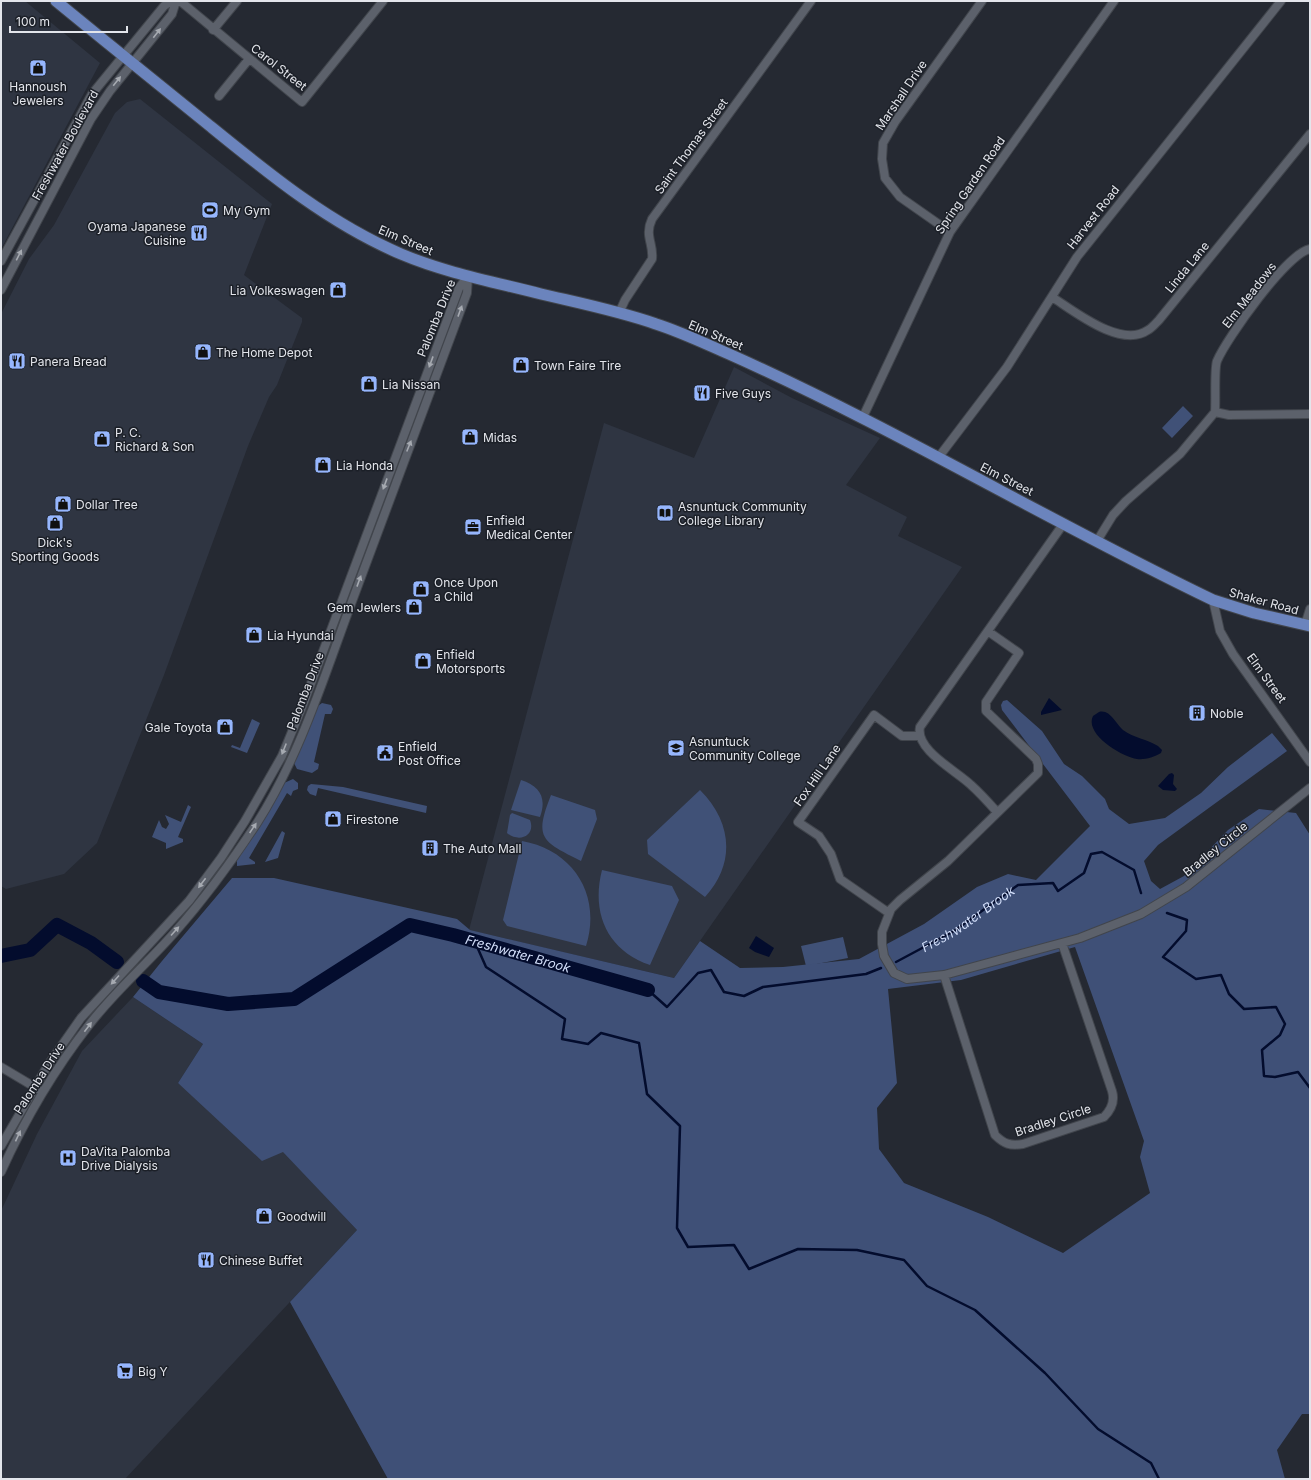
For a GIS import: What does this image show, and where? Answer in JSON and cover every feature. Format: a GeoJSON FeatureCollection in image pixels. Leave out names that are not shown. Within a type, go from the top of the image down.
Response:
{"type":"FeatureCollection","features":[{"type":"Feature","properties":{"kind":"main road","name":"Elm Street"},"geometry":{"type":"LineString","coordinates":[[56,1],[235,146],[330,216],[361,234],[404,255],[468,276],[619,313],[657,324],[730,354],[862,419],[1212,600]]}},
{"type":"Feature","properties":{"kind":"main road","name":"Shaker Road"},"geometry":{"type":"LineString","coordinates":[[1212,600],[1254,613],[1307,625]]}},
{"type":"Feature","properties":{"kind":"street","name":"Freshwater Boulevard"},"geometry":{"type":"LineString","coordinates":[[1,260],[83,109],[101,81],[164,6],[171,1]]}},
{"type":"Feature","properties":{"kind":"street","name":"Freshwater Boulevard"},"geometry":{"type":"LineString","coordinates":[[1,290],[91,119],[110,91],[172,14],[176,1]]}},
{"type":"Feature","properties":{"kind":"street","name":"Carol Street"},"geometry":{"type":"LineString","coordinates":[[180,1],[213,30],[302,102],[383,1]]}},
{"type":"Feature","properties":{"kind":"street"},"geometry":{"type":"LineString","coordinates":[[213,30],[236,1]]}},
{"type":"Feature","properties":{"kind":"street","name":"Saint Thomas Street"},"geometry":{"type":"LineString","coordinates":[[619,313],[625,300],[652,259],[653,253],[648,239],[648,228],[652,219],[811,1]]}},
{"type":"Feature","properties":{"kind":"street","name":"Marshall Drive"},"geometry":{"type":"LineString","coordinates":[[950,232],[900,197],[884,178],[882,159],[883,143],[895,122],[982,1]]}},
{"type":"Feature","properties":{"kind":"street","name":"Spring Garden Road"},"geometry":{"type":"LineString","coordinates":[[862,419],[950,232],[1114,1]]}},
{"type":"Feature","properties":{"kind":"street","name":"Harvest Road"},"geometry":{"type":"LineString","coordinates":[[938,458],[1007,367],[1077,257],[1281,1]]}},
{"type":"Feature","properties":{"kind":"street"},"geometry":{"type":"LineString","coordinates":[[219,96],[249,59]]}},
{"type":"Feature","properties":{"kind":"street","name":"Linda Lane"},"geometry":{"type":"LineString","coordinates":[[1052,298],[1102,328],[1116,333],[1132,335],[1147,331],[1159,320],[1310,134]]}},
{"type":"Feature","properties":{"kind":"street","name":"Elm Meadows"},"geometry":{"type":"LineString","coordinates":[[1215,412],[1217,362],[1238,325],[1287,265],[1310,249]]}},
{"type":"Feature","properties":{"kind":"street","name":"Palomba Drive"},"geometry":{"type":"LineString","coordinates":[[1,1172],[25,1122],[58,1068],[106,1004],[124,983],[173,934],[223,873],[258,821],[285,772],[317,696],[467,293],[468,276]]}},
{"type":"Feature","properties":{"kind":"street","name":"Palomba Drive"},"geometry":{"type":"LineString","coordinates":[[1,1146],[34,1086],[81,1018],[189,901],[246,821],[275,768],[303,705],[458,288],[468,276]]}},
{"type":"Feature","properties":{"kind":"street"},"geometry":{"type":"LineString","coordinates":[[1097,541],[1113,515],[1180,454],[1215,412],[1229,416],[1310,414]]}},
{"type":"Feature","properties":{"kind":"street"},"geometry":{"type":"LineString","coordinates":[[997,812],[971,785],[932,754],[920,736],[920,726],[989,632],[1064,523]]}},
{"type":"Feature","properties":{"kind":"street","name":"Elm Street"},"geometry":{"type":"LineString","coordinates":[[1212,600],[1220,631],[1233,654],[1310,762]]}},
{"type":"Feature","properties":{"kind":"street"},"geometry":{"type":"LineString","coordinates":[[1307,625],[1310,609]]}},
{"type":"Feature","properties":{"kind":"street"},"geometry":{"type":"LineString","coordinates":[[334,621],[346,617]]}},
{"type":"Feature","properties":{"kind":"street"},"geometry":{"type":"LineString","coordinates":[[889,913],[900,900],[948,861],[1038,773],[1039,768],[1036,759],[986,711],[986,702],[1019,653],[989,632]]}},
{"type":"Feature","properties":{"kind":"street","name":"Fox Hill Lane"},"geometry":{"type":"LineString","coordinates":[[889,913],[840,879],[831,854],[819,836],[798,822],[874,715],[902,736],[920,736]]}},
{"type":"Feature","properties":{"kind":"street"},"geometry":{"type":"LineString","coordinates":[[275,768],[285,772]]}},
{"type":"Feature","properties":{"kind":"street","name":"Bradley Circle"},"geometry":{"type":"LineString","coordinates":[[889,913],[882,932],[884,956],[894,973],[907,980],[944,975],[1080,938],[1141,914],[1186,887],[1310,788]]}},
{"type":"Feature","properties":{"kind":"street"},"geometry":{"type":"LineString","coordinates":[[214,867],[223,873]]}},
{"type":"Feature","properties":{"kind":"street","name":"Bradley Circle"},"geometry":{"type":"LineString","coordinates":[[944,975],[995,1135],[1002,1142],[1012,1146],[1023,1144],[1104,1117],[1110,1111],[1112,1102],[1113,1096],[1062,943]]}},
{"type":"Feature","properties":{"kind":"street"},"geometry":{"type":"LineString","coordinates":[[100,998],[106,1004]]}},
{"type":"Feature","properties":{"kind":"street"},"geometry":{"type":"LineString","coordinates":[[1,1067],[44,1092]]}},
{"type":"Feature","properties":{"kind":"shaded area"},"geometry":{"type":"Polygon","coordinates":[[[1,1],[25,1],[100,63],[1,249],[1,1]]]}},
{"type":"Feature","properties":{"kind":"shaded area"},"geometry":{"type":"Polygon","coordinates":[[[140,99],[272,204],[244,275],[302,318],[302,322],[277,385],[269,397],[248,446],[164,675],[97,843],[64,874],[6,889],[1,886],[1,314],[29,259],[54,225],[115,113],[127,102],[140,99]]]}},
{"type":"Feature","properties":{"kind":"shaded area","name":"Asnuntuck Community College"},"geometry":{"type":"Polygon","coordinates":[[[734,367],[792,398],[880,438],[846,485],[907,517],[898,536],[962,567],[674,978],[469,930],[604,423],[694,458],[734,367]]]}},
{"type":"Feature","properties":{"kind":"shaded area"},"geometry":{"type":"Polygon","coordinates":[[[1183,406],[1193,416],[1172,438],[1162,428],[1183,406]]]}},
{"type":"Feature","properties":{"kind":"shaded area"},"geometry":{"type":"Polygon","coordinates":[[[1049,698],[1062,710],[1041,715],[1041,712],[1049,698]]]}},
{"type":"Feature","properties":{"kind":"shaded area"},"geometry":{"type":"Polygon","coordinates":[[[1007,700],[1042,731],[1064,764],[1082,776],[1105,799],[1109,809],[1129,824],[1165,818],[1201,793],[1228,767],[1272,733],[1287,751],[1158,845],[1144,861],[1151,881],[1160,889],[1184,876],[1228,830],[1259,809],[1296,813],[1310,835],[1310,1414],[1302,1414],[1277,1450],[1285,1479],[388,1479],[290,1302],[357,1230],[283,1152],[262,1161],[178,1083],[203,1044],[133,997],[232,878],[274,878],[457,919],[470,930],[674,978],[700,941],[740,968],[783,967],[859,959],[924,924],[977,887],[1008,874],[1036,880],[1090,826],[1002,710],[1001,705],[1003,701],[1007,700]],[[1075,947],[961,980],[888,989],[897,1083],[877,1108],[879,1149],[904,1183],[988,1217],[1063,1253],[1150,1193],[1140,1157],[1144,1141],[1075,947]]]}},
{"type":"Feature","properties":{"kind":"shaded area"},"geometry":{"type":"Polygon","coordinates":[[[322,703],[331,705],[333,709],[331,714],[325,714],[314,762],[319,764],[318,769],[312,773],[297,769],[294,763],[318,706],[322,703]]]}},
{"type":"Feature","properties":{"kind":"shaded area"},"geometry":{"type":"Polygon","coordinates":[[[1099,712],[1110,715],[1127,733],[1158,746],[1162,750],[1161,753],[1149,758],[1137,759],[1123,754],[1106,744],[1094,730],[1092,723],[1093,716],[1099,712]]]}},
{"type":"Feature","properties":{"kind":"shaded area"},"geometry":{"type":"Polygon","coordinates":[[[252,719],[260,723],[247,753],[231,747],[232,745],[240,748],[252,719]]]}},
{"type":"Feature","properties":{"kind":"shaded area"},"geometry":{"type":"Polygon","coordinates":[[[1172,773],[1174,775],[1173,784],[1177,789],[1175,791],[1163,790],[1158,786],[1169,774],[1172,773]]]}},
{"type":"Feature","properties":{"kind":"shaded area"},"geometry":{"type":"Polygon","coordinates":[[[293,779],[298,783],[298,789],[293,791],[291,796],[287,793],[249,858],[255,862],[255,864],[237,866],[237,860],[284,783],[293,779]]]}},
{"type":"Feature","properties":{"kind":"shaded area"},"geometry":{"type":"Polygon","coordinates":[[[521,780],[533,786],[540,794],[543,804],[540,817],[511,810],[521,780]]]}},
{"type":"Feature","properties":{"kind":"shaded area"},"geometry":{"type":"Polygon","coordinates":[[[311,784],[343,787],[427,806],[426,813],[318,788],[316,796],[310,794],[307,790],[308,786],[311,784]]]}},
{"type":"Feature","properties":{"kind":"shaded area"},"geometry":{"type":"Polygon","coordinates":[[[700,790],[711,802],[719,815],[724,829],[726,843],[722,870],[715,884],[705,897],[648,854],[647,840],[700,790]]]}},
{"type":"Feature","properties":{"kind":"shaded area"},"geometry":{"type":"Polygon","coordinates":[[[551,795],[595,810],[597,819],[581,861],[549,843],[545,837],[542,830],[543,821],[551,795]]]}},
{"type":"Feature","properties":{"kind":"shaded area"},"geometry":{"type":"Polygon","coordinates":[[[188,805],[191,807],[178,837],[183,839],[183,842],[166,849],[166,843],[152,837],[159,820],[162,827],[166,829],[169,824],[165,815],[181,822],[188,805]]]}},
{"type":"Feature","properties":{"kind":"shaded area"},"geometry":{"type":"Polygon","coordinates":[[[512,813],[530,820],[531,830],[529,834],[521,838],[507,833],[510,815],[512,813]]]}},
{"type":"Feature","properties":{"kind":"shaded area"},"geometry":{"type":"Polygon","coordinates":[[[282,831],[285,833],[278,858],[265,862],[282,831]]]}},
{"type":"Feature","properties":{"kind":"shaded area"},"geometry":{"type":"Polygon","coordinates":[[[522,841],[540,846],[556,854],[569,865],[579,878],[586,893],[590,909],[590,927],[586,946],[507,926],[503,920],[522,841]]]}},
{"type":"Feature","properties":{"kind":"shaded area"},"geometry":{"type":"Polygon","coordinates":[[[602,870],[672,886],[679,900],[650,965],[623,950],[613,940],[606,928],[601,915],[599,901],[599,886],[602,870]]]}},
{"type":"Feature","properties":{"kind":"shaded area"},"geometry":{"type":"Polygon","coordinates":[[[756,936],[774,948],[769,957],[749,948],[756,936]]]}},
{"type":"Feature","properties":{"kind":"shaded area"},"geometry":{"type":"Polygon","coordinates":[[[843,937],[848,958],[806,966],[801,946],[843,937]]]}},
{"type":"Feature","properties":{"kind":"shaded area"},"geometry":{"type":"Polygon","coordinates":[[[133,997],[203,1044],[178,1083],[283,1151],[357,1230],[125,1479],[1,1479],[1,1211],[37,1134],[82,1051],[133,997]]]}},
{"type":"Feature","properties":{"kind":"waterway","name":"Freshwater Brook"},"geometry":{"type":"LineString","coordinates":[[896,962],[954,931],[1018,885],[1053,883],[1058,891],[1084,873],[1091,854],[1102,852],[1134,870],[1141,893]]}},
{"type":"Feature","properties":{"kind":"waterway","name":"Freshwater Brook"},"geometry":{"type":"LineString","coordinates":[[1167,913],[1187,920],[1186,931],[1163,957],[1196,979],[1221,975],[1229,994],[1244,1009],[1276,1007],[1285,1024],[1280,1035],[1262,1050],[1264,1076],[1275,1077],[1298,1072],[1310,1088]]}},
{"type":"Feature","properties":{"kind":"waterway","name":"Freshwater Brook"},"geometry":{"type":"LineString","coordinates":[[1,956],[30,950],[57,925],[91,943],[117,962]]}},
{"type":"Feature","properties":{"kind":"waterway","name":"Freshwater Brook"},"geometry":{"type":"LineString","coordinates":[[143,981],[159,992],[228,1004],[294,999],[410,925],[453,935],[648,990]]}},
{"type":"Feature","properties":{"kind":"waterway"},"geometry":{"type":"LineString","coordinates":[[475,942],[486,967],[565,1019],[562,1039],[588,1044],[601,1033],[639,1043],[647,1094],[680,1126],[677,1228],[688,1247],[734,1245],[749,1269],[798,1249],[857,1250],[904,1260],[927,1286],[975,1310],[1045,1373],[1098,1429],[1151,1463],[1159,1479]]}},
{"type":"Feature","properties":{"kind":"waterway","name":"Freshwater Brook"},"geometry":{"type":"LineString","coordinates":[[648,990],[667,1007],[698,973],[711,970],[724,992],[744,996],[763,987],[866,974],[881,968]]}},
{"type":"Feature","properties":{"kind":"place","name":"Hannoush Jewelers"},"geometry":{"type":"Point","coordinates":[38,68]}},
{"type":"Feature","properties":{"kind":"place","name":"My Gym"},"geometry":{"type":"Point","coordinates":[210,210]}},
{"type":"Feature","properties":{"kind":"place","name":"Oyama Japanese Cuisine"},"geometry":{"type":"Point","coordinates":[199,233]}},
{"type":"Feature","properties":{"kind":"place","name":"Lia Volkeswagen"},"geometry":{"type":"Point","coordinates":[338,290]}},
{"type":"Feature","properties":{"kind":"place","name":"The Home Depot"},"geometry":{"type":"Point","coordinates":[203,352]}},
{"type":"Feature","properties":{"kind":"place","name":"Panera Bread"},"geometry":{"type":"Point","coordinates":[17,361]}},
{"type":"Feature","properties":{"kind":"place","name":"Town Faire Tire"},"geometry":{"type":"Point","coordinates":[521,365]}},
{"type":"Feature","properties":{"kind":"place","name":"Lia Nissan"},"geometry":{"type":"Point","coordinates":[369,384]}},
{"type":"Feature","properties":{"kind":"place","name":"Five Guys"},"geometry":{"type":"Point","coordinates":[702,393]}},
{"type":"Feature","properties":{"kind":"place","name":"Midas"},"geometry":{"type":"Point","coordinates":[470,437]}},
{"type":"Feature","properties":{"kind":"place","name":"P. C. Richard & Son"},"geometry":{"type":"Point","coordinates":[102,439]}},
{"type":"Feature","properties":{"kind":"place","name":"Lia Honda"},"geometry":{"type":"Point","coordinates":[323,465]}},
{"type":"Feature","properties":{"kind":"place","name":"Dollar Tree"},"geometry":{"type":"Point","coordinates":[63,504]}},
{"type":"Feature","properties":{"kind":"place","name":"Asnuntuck Community College Library"},"geometry":{"type":"Point","coordinates":[665,513]}},
{"type":"Feature","properties":{"kind":"place","name":"Dick's Sporting Goods"},"geometry":{"type":"Point","coordinates":[55,523]}},
{"type":"Feature","properties":{"kind":"place","name":"Enfield Medical Center"},"geometry":{"type":"Point","coordinates":[473,527]}},
{"type":"Feature","properties":{"kind":"place","name":"Once Upon a Child"},"geometry":{"type":"Point","coordinates":[421,589]}},
{"type":"Feature","properties":{"kind":"place","name":"Gem Jewlers"},"geometry":{"type":"Point","coordinates":[414,607]}},
{"type":"Feature","properties":{"kind":"place","name":"Lia Hyundai"},"geometry":{"type":"Point","coordinates":[254,635]}},
{"type":"Feature","properties":{"kind":"place","name":"Enfield Motorsports"},"geometry":{"type":"Point","coordinates":[423,661]}},
{"type":"Feature","properties":{"kind":"place","name":"Noble"},"geometry":{"type":"Point","coordinates":[1197,713]}},
{"type":"Feature","properties":{"kind":"place","name":"Gale Toyota"},"geometry":{"type":"Point","coordinates":[225,727]}},
{"type":"Feature","properties":{"kind":"place","name":"Asnuntuck Community College"},"geometry":{"type":"Point","coordinates":[676,748]}},
{"type":"Feature","properties":{"kind":"place","name":"Enfield Post Office"},"geometry":{"type":"Point","coordinates":[385,753]}},
{"type":"Feature","properties":{"kind":"place","name":"Firestone"},"geometry":{"type":"Point","coordinates":[333,819]}},
{"type":"Feature","properties":{"kind":"place","name":"The Auto Mall"},"geometry":{"type":"Point","coordinates":[430,848]}},
{"type":"Feature","properties":{"kind":"place","name":"DaVita Palomba Drive Dialysis"},"geometry":{"type":"Point","coordinates":[68,1158]}},
{"type":"Feature","properties":{"kind":"place","name":"Goodwill"},"geometry":{"type":"Point","coordinates":[264,1216]}},
{"type":"Feature","properties":{"kind":"place","name":"Chinese Buffet"},"geometry":{"type":"Point","coordinates":[206,1260]}},
{"type":"Feature","properties":{"kind":"place","name":"Big Y"},"geometry":{"type":"Point","coordinates":[125,1371]}}]}
